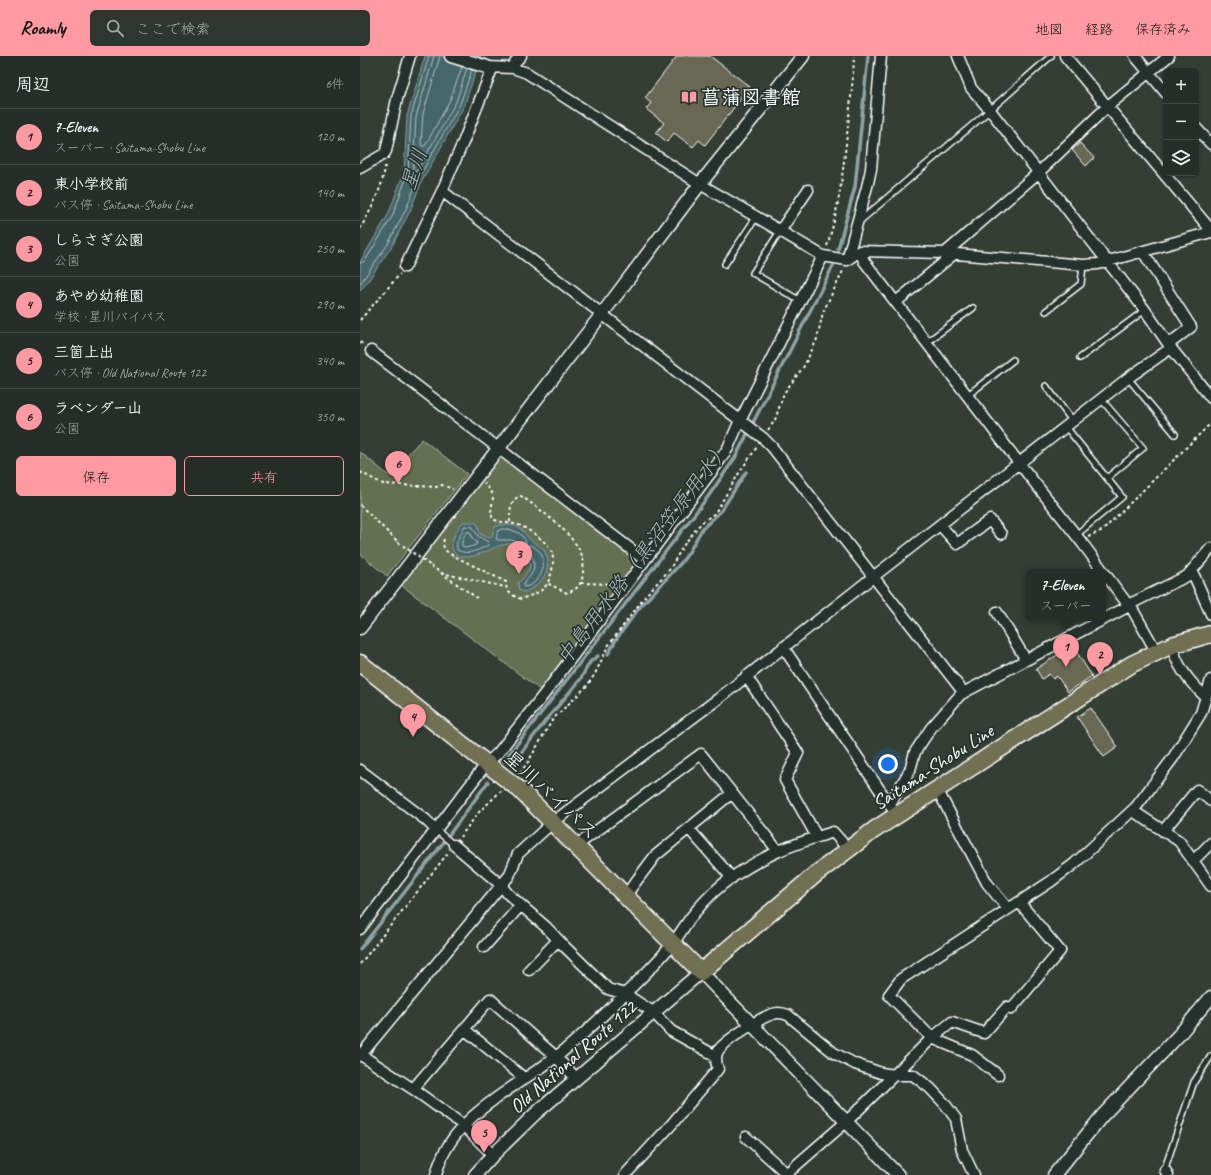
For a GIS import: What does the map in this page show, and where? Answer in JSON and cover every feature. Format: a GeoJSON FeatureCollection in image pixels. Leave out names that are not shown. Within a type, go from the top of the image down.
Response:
{"type":"FeatureCollection","features":[{"type":"Feature","properties":{"kind":"main road","name":"Saitama-Shobu Line"},"geometry":{"type":"LineString","coordinates":[[701,972],[893,810],[937,789],[1103,681],[1132,664],[1156,651],[1211,634]]}},
{"type":"Feature","properties":{"kind":"main road","name":"星川バイパス"},"geometry":{"type":"LineString","coordinates":[[360,663],[520,790],[701,972]]}},
{"type":"Feature","properties":{"kind":"street"},"geometry":{"type":"LineString","coordinates":[[360,168],[384,154],[386,151],[397,99],[410,56]]}},
{"type":"Feature","properties":{"kind":"street"},"geometry":{"type":"LineString","coordinates":[[451,56],[490,68],[513,68],[527,73],[700,184],[826,256],[845,260],[860,251],[950,254],[1083,265],[1098,264],[1211,231],[1169,176]]}},
{"type":"Feature","properties":{"kind":"street"},"geometry":{"type":"LineString","coordinates":[[513,68],[516,61],[521,56]]}},
{"type":"Feature","properties":{"kind":"street"},"geometry":{"type":"LineString","coordinates":[[360,628],[602,314],[700,184],[803,56]]}},
{"type":"Feature","properties":{"kind":"street"},"geometry":{"type":"LineString","coordinates":[[845,260],[871,169],[881,56]]}},
{"type":"Feature","properties":{"kind":"street"},"geometry":{"type":"LineString","coordinates":[[958,56],[972,88],[1145,310],[1170,346],[1211,398]]}},
{"type":"Feature","properties":{"kind":"street"},"geometry":{"type":"LineString","coordinates":[[1065,56],[1163,168]]}},
{"type":"Feature","properties":{"kind":"street"},"geometry":{"type":"LineString","coordinates":[[1135,56],[1163,89]]}},
{"type":"Feature","properties":{"kind":"street"},"geometry":{"type":"LineString","coordinates":[[896,302],[1038,174],[1108,106],[1169,56]]}},
{"type":"Feature","properties":{"kind":"street"},"geometry":{"type":"LineString","coordinates":[[405,268],[442,191],[464,140],[490,68]]}},
{"type":"Feature","properties":{"kind":"street"},"geometry":{"type":"LineString","coordinates":[[1199,135],[1211,144]]}},
{"type":"Feature","properties":{"kind":"street"},"geometry":{"type":"LineString","coordinates":[[780,231],[808,190]]}},
{"type":"Feature","properties":{"kind":"street"},"geometry":{"type":"LineString","coordinates":[[442,191],[743,422],[762,433],[872,577],[964,693]]}},
{"type":"Feature","properties":{"kind":"street"},"geometry":{"type":"LineString","coordinates":[[860,251],[864,261],[1103,569]]}},
{"type":"Feature","properties":{"kind":"street"},"geometry":{"type":"LineString","coordinates":[[493,1155],[463,1126],[413,1089],[360,1056],[509,876],[518,854],[553,822],[746,676],[1170,346],[1191,327],[1143,252]]}},
{"type":"Feature","properties":{"kind":"street"},"geometry":{"type":"LineString","coordinates":[[360,929],[438,832],[487,763],[498,753],[545,693],[715,468],[743,422],[800,301],[826,256]]}},
{"type":"Feature","properties":{"kind":"street"},"geometry":{"type":"LineString","coordinates":[[371,351],[644,560]]}},
{"type":"Feature","properties":{"kind":"street"},"geometry":{"type":"LineString","coordinates":[[940,525],[957,544],[990,520],[1001,534]]}},
{"type":"Feature","properties":{"kind":"street"},"geometry":{"type":"LineString","coordinates":[[1106,618],[1187,576],[1211,548]]}},
{"type":"Feature","properties":{"kind":"street"},"geometry":{"type":"LineString","coordinates":[[1192,571],[1211,614]]}},
{"type":"Feature","properties":{"kind":"street"},"geometry":{"type":"LineString","coordinates":[[1106,573],[1130,606],[1156,651]]}},
{"type":"Feature","properties":{"kind":"street"},"geometry":{"type":"LineString","coordinates":[[997,612],[1026,660]]}},
{"type":"Feature","properties":{"kind":"street"},"geometry":{"type":"LineString","coordinates":[[893,810],[910,770],[915,752],[931,728],[961,694],[1101,621]]}},
{"type":"Feature","properties":{"kind":"street"},"geometry":{"type":"LineString","coordinates":[[1172,645],[1174,654],[1184,673],[1196,689],[1206,697]]}},
{"type":"Feature","properties":{"kind":"street"},"geometry":{"type":"LineString","coordinates":[[783,647],[893,810]]}},
{"type":"Feature","properties":{"kind":"street"},"geometry":{"type":"LineString","coordinates":[[746,676],[798,753],[785,780],[817,837]]}},
{"type":"Feature","properties":{"kind":"street"},"geometry":{"type":"LineString","coordinates":[[998,1075],[972,1055],[932,1038],[889,995],[901,979],[1050,882],[1074,864],[1133,811],[1177,752],[1201,713],[1211,680]]}},
{"type":"Feature","properties":{"kind":"street"},"geometry":{"type":"LineString","coordinates":[[576,846],[701,754],[778,851]]}},
{"type":"Feature","properties":{"kind":"street"},"geometry":{"type":"LineString","coordinates":[[360,770],[426,820],[438,832]]}},
{"type":"Feature","properties":{"kind":"street"},"geometry":{"type":"LineString","coordinates":[[937,789],[988,883],[1008,908]]}},
{"type":"Feature","properties":{"kind":"street"},"geometry":{"type":"LineString","coordinates":[[1162,831],[1197,790],[1211,801]]}},
{"type":"Feature","properties":{"kind":"street"},"geometry":{"type":"LineString","coordinates":[[625,896],[655,856],[732,793]]}},
{"type":"Feature","properties":{"kind":"street"},"geometry":{"type":"LineString","coordinates":[[1133,811],[1179,841],[1211,886]]}},
{"type":"Feature","properties":{"kind":"street"},"geometry":{"type":"LineString","coordinates":[[689,829],[732,878]]}},
{"type":"Feature","properties":{"kind":"street"},"geometry":{"type":"LineString","coordinates":[[436,1175],[439,1162],[446,1147],[476,1112],[556,1057],[578,1039],[625,994],[672,944],[695,912],[710,895],[732,878],[778,851],[817,837],[833,832],[848,849]]}},
{"type":"Feature","properties":{"kind":"street"},"geometry":{"type":"LineString","coordinates":[[1193,861],[1211,844]]}},
{"type":"Feature","properties":{"kind":"street"},"geometry":{"type":"LineString","coordinates":[[453,845],[501,885],[508,894],[546,927],[608,989],[625,994],[653,1012],[671,1031],[716,1056]]}},
{"type":"Feature","properties":{"kind":"street"},"geometry":{"type":"LineString","coordinates":[[746,1137],[785,1174],[846,1122],[895,1076],[932,1038],[952,1022],[984,1033],[1007,1007],[1011,1009],[1060,951],[1019,902]]}},
{"type":"Feature","properties":{"kind":"street"},"geometry":{"type":"LineString","coordinates":[[484,947],[521,905]]}},
{"type":"Feature","properties":{"kind":"street"},"geometry":{"type":"LineString","coordinates":[[529,970],[558,940]]}},
{"type":"Feature","properties":{"kind":"street"},"geometry":{"type":"LineString","coordinates":[[701,972],[898,1175]]}},
{"type":"Feature","properties":{"kind":"street","name":"Old National Route 122"},"geometry":{"type":"LineString","coordinates":[[477,1174],[493,1155],[535,1114],[701,972]]}},
{"type":"Feature","properties":{"kind":"street"},"geometry":{"type":"LineString","coordinates":[[1054,1175],[1102,1116],[1178,1036],[1211,997]]}},
{"type":"Feature","properties":{"kind":"street"},"geometry":{"type":"LineString","coordinates":[[413,1089],[490,999],[556,1057],[577,1079]]}},
{"type":"Feature","properties":{"kind":"street"},"geometry":{"type":"LineString","coordinates":[[625,1175],[671,1125],[718,1069],[716,1056],[719,1049],[751,1024],[772,1014],[783,1012],[834,1053],[855,1064],[895,1076],[914,1075],[930,1088],[945,1104],[956,1119],[962,1150],[974,1175]]}},
{"type":"Feature","properties":{"kind":"street"},"geometry":{"type":"LineString","coordinates":[[464,1029],[524,1078]]}},
{"type":"Feature","properties":{"kind":"lane"},"geometry":{"type":"LineString","coordinates":[[856,224],[1051,56]]}},
{"type":"Feature","properties":{"kind":"lane"},"geometry":{"type":"LineString","coordinates":[[725,264],[757,216]]}},
{"type":"Feature","properties":{"kind":"lane"},"geometry":{"type":"LineString","coordinates":[[780,231],[753,273],[800,301]]}},
{"type":"Feature","properties":{"kind":"lane"},"geometry":{"type":"LineString","coordinates":[[1046,311],[1081,284],[1083,265]]}},
{"type":"Feature","properties":{"kind":"lane"},"geometry":{"type":"LineString","coordinates":[[927,342],[973,308]]}},
{"type":"Feature","properties":{"kind":"lane"},"geometry":{"type":"LineString","coordinates":[[1080,358],[1145,310]]}},
{"type":"Feature","properties":{"kind":"lane"},"geometry":{"type":"LineString","coordinates":[[968,395],[1013,360]]}},
{"type":"Feature","properties":{"kind":"lane"},"geometry":{"type":"LineString","coordinates":[[1128,378],[1174,434]]}},
{"type":"Feature","properties":{"kind":"lane"},"geometry":{"type":"LineString","coordinates":[[1046,386],[1069,424],[1122,497],[1077,534]]}},
{"type":"Feature","properties":{"kind":"lane"},"geometry":{"type":"LineString","coordinates":[[1101,399],[1143,448],[1107,478]]}},
{"type":"Feature","properties":{"kind":"lane"},"geometry":{"type":"LineString","coordinates":[[438,832],[453,845]]}},
{"type":"Feature","properties":{"kind":"lane"},"geometry":{"type":"LineString","coordinates":[[1165,1173],[1194,1082],[1211,1056]]}},
{"type":"Feature","properties":{"kind":"path"},"geometry":{"type":"LineString","coordinates":[[826,256],[841,183],[854,56]]}},
{"type":"Feature","properties":{"kind":"path"},"geometry":{"type":"LineString","coordinates":[[360,229],[370,212],[378,192],[385,167],[384,154]]}},
{"type":"Feature","properties":{"kind":"path"},"geometry":{"type":"LineString","coordinates":[[762,433],[775,420],[784,393],[804,366],[811,352],[817,339],[823,312],[839,280],[845,260]]}},
{"type":"Feature","properties":{"kind":"path"},"geometry":{"type":"LineString","coordinates":[[360,320],[405,268]]}},
{"type":"Feature","properties":{"kind":"path"},"geometry":{"type":"LineString","coordinates":[[1077,534],[1088,537],[1103,530],[1211,423]]}},
{"type":"Feature","properties":{"kind":"path"},"geometry":{"type":"LineString","coordinates":[[518,774],[528,762],[553,719],[566,705],[581,693],[592,679],[608,646],[628,618],[670,569],[683,546],[701,523],[715,513],[739,473],[760,444]]}},
{"type":"Feature","properties":{"kind":"path"},"geometry":{"type":"LineString","coordinates":[[360,472],[383,484],[436,487],[442,485],[456,491]]}},
{"type":"Feature","properties":{"kind":"path"},"geometry":{"type":"LineString","coordinates":[[445,535],[443,545],[445,550],[458,559],[506,582],[505,587],[508,592],[521,599],[544,588],[550,578],[552,568],[552,550],[542,539],[523,526],[493,519],[491,510],[493,497],[492,492],[484,483],[480,488]]}},
{"type":"Feature","properties":{"kind":"path"},"geometry":{"type":"LineString","coordinates":[[510,522],[510,510],[512,503],[517,497],[521,496],[547,514],[576,545],[581,554],[584,569],[579,588],[567,593],[547,583]]}},
{"type":"Feature","properties":{"kind":"path"},"geometry":{"type":"LineString","coordinates":[[360,505],[398,542],[477,598]]}},
{"type":"Feature","properties":{"kind":"path"},"geometry":{"type":"LineString","coordinates":[[440,573],[505,587]]}},
{"type":"Feature","properties":{"kind":"path"},"geometry":{"type":"LineString","coordinates":[[581,583],[616,584],[623,589]]}},
{"type":"Feature","properties":{"kind":"path"},"geometry":{"type":"LineString","coordinates":[[360,964],[479,812],[505,788]]}},
{"type":"Feature","properties":{"kind":"green space"},"geometry":{"type":"Polygon","coordinates":[[[422,439],[467,474],[387,576],[360,554],[360,452],[388,475],[422,439]]]}},
{"type":"Feature","properties":{"kind":"green space"},"geometry":{"type":"Polygon","coordinates":[[[498,456],[503,456],[637,559],[637,563],[542,689],[539,689],[401,585],[498,456]]]}},
{"type":"Feature","properties":{"kind":"water","name":"星川"},"geometry":{"type":"Polygon","coordinates":[[[425,56],[481,56],[464,106],[422,181],[410,211],[392,246],[366,284],[360,290],[360,262],[388,215],[404,172],[407,116],[425,56]]]}},
{"type":"Feature","properties":{"kind":"water"},"geometry":{"type":"Polygon","coordinates":[[[463,522],[475,522],[478,525],[480,534],[489,538],[492,537],[496,526],[510,525],[520,529],[544,550],[548,565],[544,577],[529,590],[523,592],[519,590],[518,583],[528,572],[530,561],[523,549],[518,545],[505,544],[469,557],[457,555],[452,549],[452,544],[459,526],[463,522]]]}},
{"type":"Feature","properties":{"kind":"building"},"geometry":{"type":"Polygon","coordinates":[[[677,56],[710,56],[750,87],[705,145],[699,140],[693,147],[674,133],[667,142],[656,133],[664,123],[646,109],[651,103],[645,98],[677,56]]]}},
{"type":"Feature","properties":{"kind":"building"},"geometry":{"type":"Polygon","coordinates":[[[1080,143],[1094,158],[1086,166],[1072,150],[1080,143]]]}},
{"type":"Feature","properties":{"kind":"building"},"geometry":{"type":"Polygon","coordinates":[[[1072,645],[1092,676],[1068,692],[1057,676],[1053,679],[1049,674],[1042,679],[1036,669],[1072,645]]]}},
{"type":"Feature","properties":{"kind":"building"},"geometry":{"type":"Polygon","coordinates":[[[1091,708],[1118,747],[1104,757],[1077,717],[1091,708]]]}},
{"type":"Feature","properties":{"kind":"waterway","name":"中島用水路（黒沼笠原用水）"},"geometry":{"type":"LineString","coordinates":[[838,249],[855,187],[868,56]]}},
{"type":"Feature","properties":{"kind":"waterway","name":"中島用水路（黒沼笠原用水）"},"geometry":{"type":"LineString","coordinates":[[504,761],[707,498],[735,458],[833,266]]}},
{"type":"Feature","properties":{"kind":"waterway"},"geometry":{"type":"LineString","coordinates":[[608,654],[617,638],[639,608],[681,563],[702,529],[721,511],[746,472]]}},
{"type":"Feature","properties":{"kind":"waterway"},"geometry":{"type":"LineString","coordinates":[[513,760],[517,758],[546,720],[580,680],[590,662],[598,656]]}},
{"type":"Feature","properties":{"kind":"waterway","name":"中島用水路（黒沼笠原用水）"},"geometry":{"type":"LineString","coordinates":[[360,949],[443,843],[488,782]]}},
{"type":"Feature","properties":{"kind":"place","name":"菖蒲図書館"},"geometry":{"type":"Point","coordinates":[689,97]}},
{"type":"Feature","properties":{"kind":"place","name":"ラベンダー山"},"geometry":{"type":"Point","coordinates":[398,484]}},
{"type":"Feature","properties":{"kind":"place","name":"しらさぎ公園"},"geometry":{"type":"Point","coordinates":[519,574]}},
{"type":"Feature","properties":{"kind":"place","name":"7-Eleven"},"geometry":{"type":"Point","coordinates":[1066,667]}},
{"type":"Feature","properties":{"kind":"place","name":"東小学校前"},"geometry":{"type":"Point","coordinates":[1100,675]}},
{"type":"Feature","properties":{"kind":"place","name":"あやめ幼稚園"},"geometry":{"type":"Point","coordinates":[413,737]}},
{"type":"Feature","properties":{"kind":"place","name":"三箇上出"},"geometry":{"type":"Point","coordinates":[484,1153]}}]}
